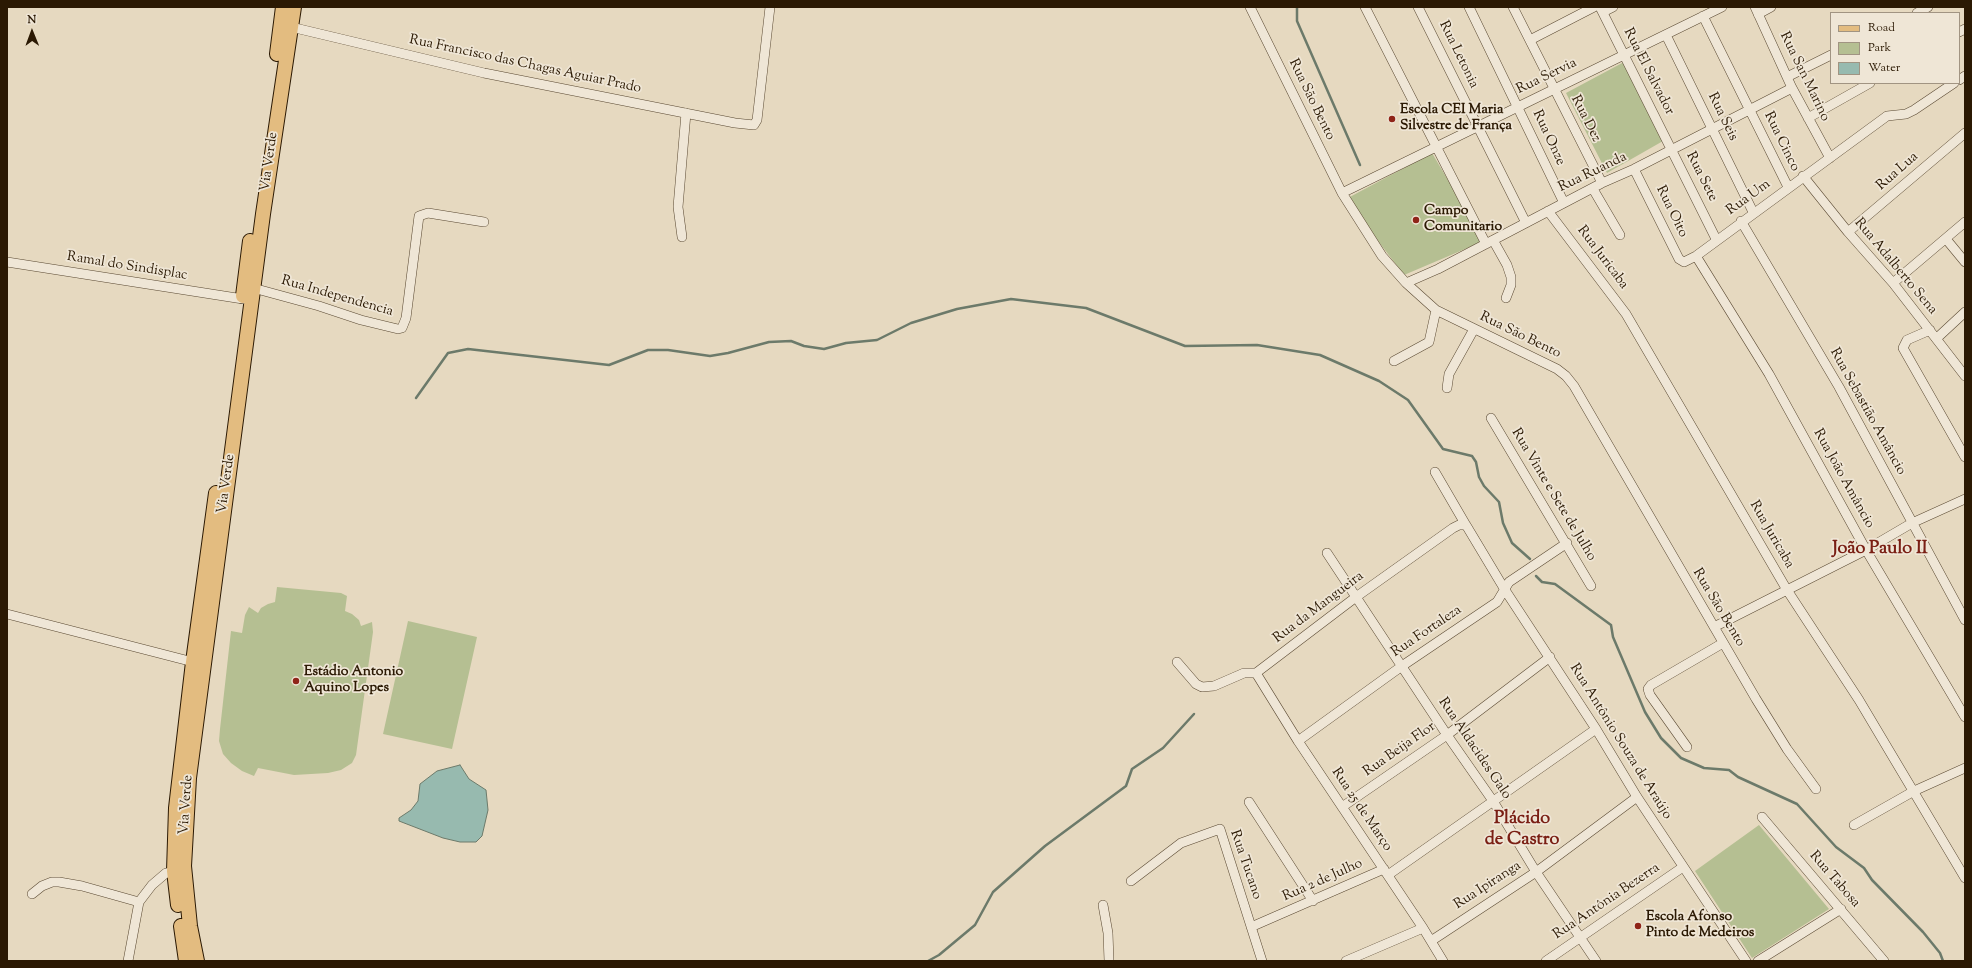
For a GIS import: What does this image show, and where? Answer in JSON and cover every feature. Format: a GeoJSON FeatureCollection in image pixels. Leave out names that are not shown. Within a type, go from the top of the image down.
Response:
{"type":"FeatureCollection","features":[{"type":"Feature","properties":{"kind":"main road","name":"Via Verde"},"geometry":{"type":"LineString","coordinates":[[197,961],[190,926],[184,866],[198,664],[243,299],[284,7]]}},
{"type":"Feature","properties":{"kind":"main road","name":"Via Verde"},"geometry":{"type":"LineString","coordinates":[[186,961],[174,871],[176,808],[253,288],[283,70],[294,7]]}},
{"type":"Feature","properties":{"kind":"street","name":"Rua Francisco das Chagas Aguiar Prado"},"geometry":{"type":"LineString","coordinates":[[291,28],[484,73],[754,125],[757,120],[770,7]]}},
{"type":"Feature","properties":{"kind":"street","name":"Rua São Bento"},"geometry":{"type":"LineString","coordinates":[[1250,7],[1342,193],[1382,256],[1406,283],[1436,310],[1548,364],[1566,376],[1589,412],[1682,575],[1787,749],[1816,789]]}},
{"type":"Feature","properties":{"kind":"street"},"geometry":{"type":"LineString","coordinates":[[1365,7],[1436,146],[1490,242],[1507,265],[1511,277],[1511,285],[1506,298]]}},
{"type":"Feature","properties":{"kind":"street","name":"Rua Letonia"},"geometry":{"type":"LineString","coordinates":[[1418,7],[1526,223]]}},
{"type":"Feature","properties":{"kind":"street","name":"Rua Onze"},"geometry":{"type":"LineString","coordinates":[[1469,7],[1564,203]]}},
{"type":"Feature","properties":{"kind":"street","name":"Rua Dez"},"geometry":{"type":"LineString","coordinates":[[1513,7],[1602,183]]}},
{"type":"Feature","properties":{"kind":"street"},"geometry":{"type":"LineString","coordinates":[[1530,40],[1594,7]]}},
{"type":"Feature","properties":{"kind":"street"},"geometry":{"type":"LineString","coordinates":[[1601,10],[1613,7]]}},
{"type":"Feature","properties":{"kind":"street","name":"Rua Servia"},"geometry":{"type":"LineString","coordinates":[[1342,193],[1722,7]]}},
{"type":"Feature","properties":{"kind":"street"},"geometry":{"type":"LineString","coordinates":[[1756,10],[1771,7]]}},
{"type":"Feature","properties":{"kind":"street"},"geometry":{"type":"LineString","coordinates":[[1919,12],[1928,7]]}},
{"type":"Feature","properties":{"kind":"street","name":"Rua El Salvador"},"geometry":{"type":"LineString","coordinates":[[1601,10],[1671,149]]}},
{"type":"Feature","properties":{"kind":"street","name":"Rua San Marino"},"geometry":{"type":"LineString","coordinates":[[1756,10],[1792,88],[1830,158]]}},
{"type":"Feature","properties":{"kind":"street","name":"Rua Cinco"},"geometry":{"type":"LineString","coordinates":[[1703,16],[1788,187]]}},
{"type":"Feature","properties":{"kind":"street","name":"Rua Seis"},"geometry":{"type":"LineString","coordinates":[[1666,35],[1753,212]]}},
{"type":"Feature","properties":{"kind":"street"},"geometry":{"type":"LineString","coordinates":[[1787,77],[1830,56]]}},
{"type":"Feature","properties":{"kind":"street"},"geometry":{"type":"LineString","coordinates":[[1808,118],[1868,84]]}},
{"type":"Feature","properties":{"kind":"street","name":"Rua Um"},"geometry":{"type":"LineString","coordinates":[[1686,261],[1696,256],[1716,239],[1887,116],[1906,114],[1953,84]]}},
{"type":"Feature","properties":{"kind":"street","name":"Rua Ruanda"},"geometry":{"type":"LineString","coordinates":[[1406,283],[1490,242],[1548,211],[1594,189],[1602,183],[1634,169],[1792,88]]}},
{"type":"Feature","properties":{"kind":"street"},"geometry":{"type":"LineString","coordinates":[[682,237],[678,207],[686,113]]}},
{"type":"Feature","properties":{"kind":"street","name":"Rua Lua"},"geometry":{"type":"LineString","coordinates":[[1848,232],[1965,133]]}},
{"type":"Feature","properties":{"kind":"street","name":"Rua Sete"},"geometry":{"type":"LineString","coordinates":[[1671,149],[1716,239]]}},
{"type":"Feature","properties":{"kind":"street","name":"Rua Oito"},"geometry":{"type":"LineString","coordinates":[[1634,169],[1679,259],[1684,262],[1686,261]]}},
{"type":"Feature","properties":{"kind":"street","name":"Rua Adalberto Sena"},"geometry":{"type":"LineString","coordinates":[[1803,176],[1848,232],[1893,283],[1965,376]]}},
{"type":"Feature","properties":{"kind":"street"},"geometry":{"type":"LineString","coordinates":[[1594,189],[1620,235]]}},
{"type":"Feature","properties":{"kind":"street","name":"Rua Juricaba"},"geometry":{"type":"LineString","coordinates":[[1548,211],[1626,314],[1787,590],[1858,700],[1965,878]]}},
{"type":"Feature","properties":{"kind":"street","name":"Rua Independencia"},"geometry":{"type":"LineString","coordinates":[[253,288],[319,306],[361,320],[398,329],[402,328],[406,318],[418,219],[421,214],[428,213],[484,222]]}},
{"type":"Feature","properties":{"kind":"street","name":"Rua Sebastião Amâncio"},"geometry":{"type":"LineString","coordinates":[[1741,221],[1839,387],[1965,620]]}},
{"type":"Feature","properties":{"kind":"street"},"geometry":{"type":"LineString","coordinates":[[1893,283],[1965,222]]}},
{"type":"Feature","properties":{"kind":"street"},"geometry":{"type":"LineString","coordinates":[[1946,239],[1965,262]]}},
{"type":"Feature","properties":{"kind":"street","name":"Rua João Amâncio"},"geometry":{"type":"LineString","coordinates":[[1696,256],[1769,374],[1866,550],[1965,717]]}},
{"type":"Feature","properties":{"kind":"street","name":"Ramal do Sindisplac"},"geometry":{"type":"LineString","coordinates":[[7,262],[243,299]]}},
{"type":"Feature","properties":{"kind":"street"},"geometry":{"type":"LineString","coordinates":[[1394,361],[1429,342],[1436,310]]}},
{"type":"Feature","properties":{"kind":"street"},"geometry":{"type":"LineString","coordinates":[[1937,338],[1965,312]]}},
{"type":"Feature","properties":{"kind":"street"},"geometry":{"type":"LineString","coordinates":[[1447,388],[1449,374],[1474,329]]}},
{"type":"Feature","properties":{"kind":"street"},"geometry":{"type":"LineString","coordinates":[[1930,330],[1905,341],[1903,348],[1965,457]]}},
{"type":"Feature","properties":{"kind":"street","name":"Rua Vinte e Sete de Julho"},"geometry":{"type":"LineString","coordinates":[[1491,418],[1567,543],[1591,586]]}},
{"type":"Feature","properties":{"kind":"street"},"geometry":{"type":"LineString","coordinates":[[1435,472],[1467,527]]}},
{"type":"Feature","properties":{"kind":"street"},"geometry":{"type":"LineString","coordinates":[[1714,627],[1866,550],[1912,523],[1965,499]]}},
{"type":"Feature","properties":{"kind":"street","name":"Rua da Mangueira"},"geometry":{"type":"LineString","coordinates":[[1177,662],[1196,684],[1202,687],[1214,686],[1244,673],[1256,673],[1356,597],[1453,528],[1462,524],[1467,527]]}},
{"type":"Feature","properties":{"kind":"street","name":"Rua Antônio Souza de Araújo"},"geometry":{"type":"LineString","coordinates":[[1467,527],[1505,590],[1596,729],[1637,797],[1746,961]]}},
{"type":"Feature","properties":{"kind":"street","name":"Rua Fortaleza"},"geometry":{"type":"LineString","coordinates":[[1298,741],[1402,666],[1498,602],[1509,582],[1567,543]]}},
{"type":"Feature","properties":{"kind":"street","name":"Rua Aldacides Galo"},"geometry":{"type":"LineString","coordinates":[[1327,553],[1447,735],[1493,801],[1536,872],[1596,961]]}},
{"type":"Feature","properties":{"kind":"street"},"geometry":{"type":"LineString","coordinates":[[7,614],[198,664]]}},
{"type":"Feature","properties":{"kind":"street"},"geometry":{"type":"LineString","coordinates":[[1687,747],[1650,695],[1648,689],[1651,685],[1723,643]]}},
{"type":"Feature","properties":{"kind":"street","name":"Rua Beija Flor"},"geometry":{"type":"LineString","coordinates":[[1342,807],[1447,735],[1550,657]]}},
{"type":"Feature","properties":{"kind":"street","name":"Rua 25 de Março"},"geometry":{"type":"LineString","coordinates":[[1256,673],[1298,741],[1423,928],[1443,961]]}},
{"type":"Feature","properties":{"kind":"street","name":"Rua 2 de Julho"},"geometry":{"type":"LineString","coordinates":[[1251,927],[1386,872],[1493,801],[1596,729]]}},
{"type":"Feature","properties":{"kind":"street"},"geometry":{"type":"LineString","coordinates":[[1854,825],[1914,791],[1965,768]]}},
{"type":"Feature","properties":{"kind":"street","name":"Rua Ipiranga"},"geometry":{"type":"LineString","coordinates":[[1431,941],[1536,872],[1637,797]]}},
{"type":"Feature","properties":{"kind":"street"},"geometry":{"type":"LineString","coordinates":[[1249,802],[1312,902]]}},
{"type":"Feature","properties":{"kind":"street","name":"Rua Tabosa"},"geometry":{"type":"LineString","coordinates":[[1762,817],[1884,961]]}},
{"type":"Feature","properties":{"kind":"street","name":"Rua Tucano"},"geometry":{"type":"LineString","coordinates":[[1131,881],[1181,843],[1220,829],[1262,961]]}},
{"type":"Feature","properties":{"kind":"street","name":"Rua Antônia Bezerra"},"geometry":{"type":"LineString","coordinates":[[1546,961],[1580,936],[1684,867]]}},
{"type":"Feature","properties":{"kind":"street"},"geometry":{"type":"LineString","coordinates":[[128,961],[139,902],[152,885],[166,873],[174,871]]}},
{"type":"Feature","properties":{"kind":"street"},"geometry":{"type":"LineString","coordinates":[[32,894],[42,886],[52,882],[59,882],[82,886],[139,902]]}},
{"type":"Feature","properties":{"kind":"street"},"geometry":{"type":"LineString","coordinates":[[1103,905],[1108,933],[1109,961]]}},
{"type":"Feature","properties":{"kind":"street"},"geometry":{"type":"LineString","coordinates":[[1758,961],[1841,909]]}},
{"type":"Feature","properties":{"kind":"street"},"geometry":{"type":"LineString","coordinates":[[1353,960],[1423,928]]}},
{"type":"Feature","properties":{"kind":"green space"},"geometry":{"type":"Polygon","coordinates":[[[1624,62],[1663,141],[1607,173],[1566,93],[1624,62]]]}},
{"type":"Feature","properties":{"kind":"green space","name":"Campo Comunitario"},"geometry":{"type":"Polygon","coordinates":[[[1432,153],[1484,241],[1404,275],[1346,199],[1432,153]]]}},
{"type":"Feature","properties":{"kind":"green space","name":"Estádio Antonio Aquino Lopes"},"geometry":{"type":"Polygon","coordinates":[[[277,587],[341,593],[347,596],[345,611],[352,614],[359,620],[361,626],[372,622],[373,632],[356,755],[352,763],[341,770],[328,773],[294,775],[258,768],[254,776],[242,771],[231,763],[223,754],[219,741],[231,631],[242,633],[245,615],[249,607],[258,613],[261,608],[275,602],[277,587]]]}},
{"type":"Feature","properties":{"kind":"green space"},"geometry":{"type":"Polygon","coordinates":[[[408,621],[477,637],[452,749],[383,734],[408,621]]]}},
{"type":"Feature","properties":{"kind":"green space"},"geometry":{"type":"Polygon","coordinates":[[[1759,825],[1829,909],[1752,958],[1695,871],[1759,825]]]}},
{"type":"Feature","properties":{"kind":"water"},"geometry":{"type":"Polygon","coordinates":[[[460,765],[469,779],[486,790],[488,810],[482,836],[476,842],[460,842],[443,838],[399,821],[399,818],[411,810],[418,801],[420,784],[437,771],[460,765]]]}},
{"type":"Feature","properties":{"kind":"waterway"},"geometry":{"type":"LineString","coordinates":[[1297,7],[1297,21],[1360,165]]}},
{"type":"Feature","properties":{"kind":"waterway"},"geometry":{"type":"LineString","coordinates":[[416,398],[448,353],[468,349],[609,365],[648,350],[668,350],[710,356],[728,353],[769,342],[791,341],[804,346],[824,349],[846,343],[877,340],[911,323],[957,309],[1011,299],[1086,308],[1185,346],[1257,345],[1320,355],[1379,381],[1408,400],[1443,449],[1472,456],[1476,462],[1479,477],[1484,486],[1499,502],[1503,523],[1512,543],[1530,559]]}},
{"type":"Feature","properties":{"kind":"waterway"},"geometry":{"type":"LineString","coordinates":[[1536,576],[1542,582],[1555,584],[1611,625],[1613,637],[1645,712],[1661,738],[1681,758],[1704,768],[1729,770],[1738,777],[1797,804],[1836,847],[1864,868],[1872,880],[1923,932],[1940,953],[1943,961]]}},
{"type":"Feature","properties":{"kind":"waterway"},"geometry":{"type":"LineString","coordinates":[[928,961],[939,955],[975,925],[993,892],[1045,846],[1126,786],[1132,769],[1163,748],[1194,714]]}},
{"type":"Feature","properties":{"kind":"place","name":"Escola CEI Maria Silvestre de França"},"geometry":{"type":"Point","coordinates":[1392,119]}},
{"type":"Feature","properties":{"kind":"place","name":"Campo Comunitario"},"geometry":{"type":"Point","coordinates":[1416,220]}},
{"type":"Feature","properties":{"kind":"place","name":"Estádio Antonio Aquino Lopes"},"geometry":{"type":"Point","coordinates":[296,681]}},
{"type":"Feature","properties":{"kind":"place","name":"Escola Afonso Pinto de Medeiros"},"geometry":{"type":"Point","coordinates":[1638,926]}},
{"type":"Feature","properties":{"kind":"district","name":"João Paulo II"},"geometry":{"type":"Point","coordinates":[1880,550]}},
{"type":"Feature","properties":{"kind":"district","name":"Plácido de Castro"},"geometry":{"type":"Point","coordinates":[1522,830]}}]}
